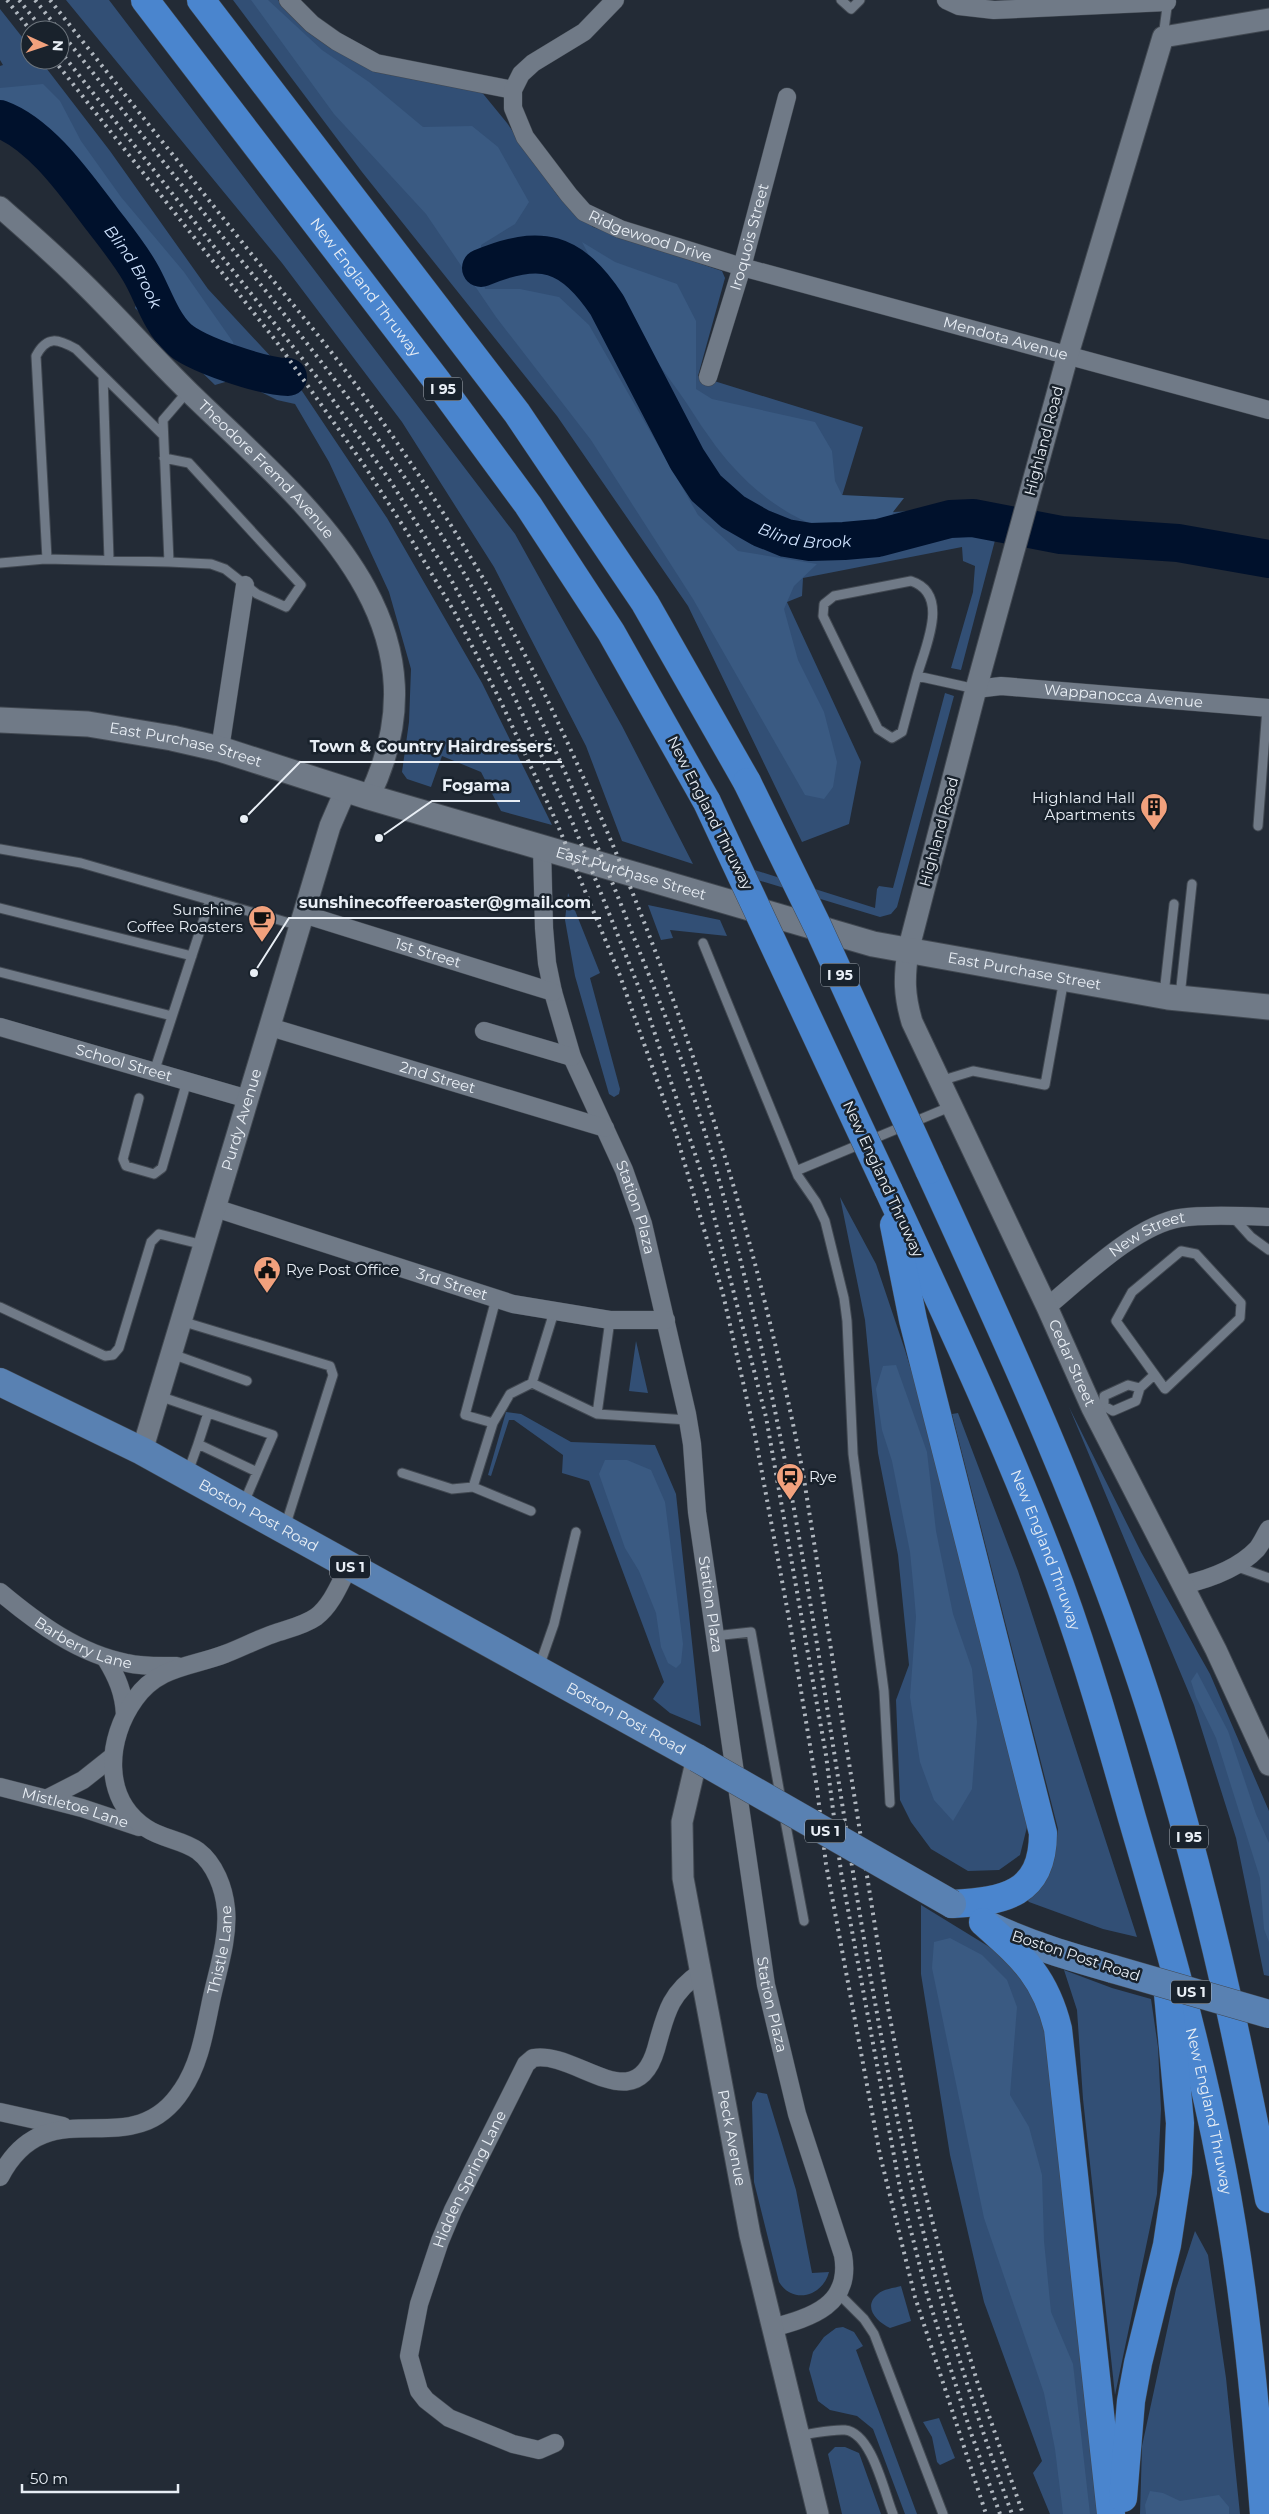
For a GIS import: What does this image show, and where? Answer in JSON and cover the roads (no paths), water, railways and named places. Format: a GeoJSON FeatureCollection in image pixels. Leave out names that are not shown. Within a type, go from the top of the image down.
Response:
{"type":"FeatureCollection","features":[{"type":"Feature","properties":{"kind":"highway","name":"New England Thruway"},"geometry":{"type":"LineString","coordinates":[[145,0],[437,381],[516,489],[611,632],[707,802],[1003,1442],[1085,1655],[1164,1928],[1212,2120],[1238,2259],[1254,2389],[1264,2514]]}},
{"type":"Feature","properties":{"kind":"highway","name":"I 95"},"geometry":{"type":"LineString","coordinates":[[201,0],[523,421],[645,603],[747,782],[818,928],[1012,1352],[1068,1482],[1148,1704],[1212,1922],[1269,2197]]}},
{"type":"Feature","properties":{"kind":"highway"},"geometry":{"type":"LineString","coordinates":[[888,1190],[913,1320],[1043,1833],[1040,1862],[1030,1879],[1016,1892],[992,1901],[952,1904]]}},
{"type":"Feature","properties":{"kind":"highway"},"geometry":{"type":"LineString","coordinates":[[983,1922],[1033,1970],[1046,1990],[1058,2029],[1111,2514]]}},
{"type":"Feature","properties":{"kind":"highway"},"geometry":{"type":"LineString","coordinates":[[1124,2514],[1122,2487],[1138,2363],[1167,2245],[1178,2172],[1180,2123],[1170,2029],[1164,1928]]}},
{"type":"Feature","properties":{"kind":"main road","name":"East Purchase Street"},"geometry":{"type":"LineString","coordinates":[[0,720],[88,724],[172,738],[220,749],[370,797],[833,934],[908,951],[1172,998],[1269,1007]]}},
{"type":"Feature","properties":{"kind":"main road","name":"Boston Post Road"},"geometry":{"type":"LineString","coordinates":[[0,1382],[142,1451],[697,1758],[983,1922],[1034,1945],[1269,2014]]}},
{"type":"Feature","properties":{"kind":"street"},"geometry":{"type":"LineString","coordinates":[[288,0],[312,24],[336,41],[376,63],[513,90],[521,74],[533,63],[584,32],[615,0]]}},
{"type":"Feature","properties":{"kind":"street"},"geometry":{"type":"LineString","coordinates":[[946,0],[959,6],[994,10],[1168,1]]}},
{"type":"Feature","properties":{"kind":"street"},"geometry":{"type":"LineString","coordinates":[[1163,37],[1269,19]]}},
{"type":"Feature","properties":{"kind":"street","name":"Highland Road"},"geometry":{"type":"LineString","coordinates":[[908,951],[976,689],[1068,354],[1163,37]]}},
{"type":"Feature","properties":{"kind":"street","name":"Ridgewood Drive"},"geometry":{"type":"LineString","coordinates":[[513,90],[514,108],[525,138],[584,212],[620,229],[742,267]]}},
{"type":"Feature","properties":{"kind":"street","name":"Iroquois Street"},"geometry":{"type":"LineString","coordinates":[[708,377],[742,267],[787,97]]}},
{"type":"Feature","properties":{"kind":"street","name":"Theodore Fremd Avenue"},"geometry":{"type":"LineString","coordinates":[[0,207],[81,281],[188,391],[286,484],[313,513],[339,546],[375,605],[386,630],[393,658],[394,683],[389,742],[380,776],[370,797]]}},
{"type":"Feature","properties":{"kind":"street","name":"Mendota Avenue"},"geometry":{"type":"LineString","coordinates":[[742,267],[1269,410]]}},
{"type":"Feature","properties":{"kind":"street"},"geometry":{"type":"LineString","coordinates":[[220,749],[245,585]]}},
{"type":"Feature","properties":{"kind":"street","name":"Wappanocca Avenue"},"geometry":{"type":"LineString","coordinates":[[976,689],[1001,686],[1268,708]]}},
{"type":"Feature","properties":{"kind":"street","name":"Purdy Avenue"},"geometry":{"type":"LineString","coordinates":[[142,1451],[330,826],[346,789]]}},
{"type":"Feature","properties":{"kind":"street","name":"Station Plaza"},"geometry":{"type":"LineString","coordinates":[[542,848],[544,928],[547,963],[553,992],[572,1057],[605,1128],[638,1207],[688,1420],[697,1512],[714,1636],[766,1986],[797,2114],[843,2255],[846,2269],[839,2294]]}},
{"type":"Feature","properties":{"kind":"street","name":"1st Street"},"geometry":{"type":"LineString","coordinates":[[302,920],[553,992]]}},
{"type":"Feature","properties":{"kind":"street","name":"Cedar Street"},"geometry":{"type":"LineString","coordinates":[[908,951],[904,979],[906,1000],[912,1022],[1048,1307],[1220,1658],[1269,1765]]}},
{"type":"Feature","properties":{"kind":"street","name":"School Street"},"geometry":{"type":"LineString","coordinates":[[0,1027],[248,1099]]}},
{"type":"Feature","properties":{"kind":"street","name":"2nd Street"},"geometry":{"type":"LineString","coordinates":[[270,1027],[605,1128]]}},
{"type":"Feature","properties":{"kind":"street"},"geometry":{"type":"LineString","coordinates":[[484,1031],[572,1057]]}},
{"type":"Feature","properties":{"kind":"street","name":"3rd Street"},"geometry":{"type":"LineString","coordinates":[[215,1208],[496,1299],[554,1312],[610,1320],[666,1320]]}},
{"type":"Feature","properties":{"kind":"street","name":"New Street"},"geometry":{"type":"LineString","coordinates":[[1048,1307],[1136,1236],[1160,1224],[1181,1218],[1269,1217]]}},
{"type":"Feature","properties":{"kind":"street"},"geometry":{"type":"LineString","coordinates":[[1183,1585],[1208,1579],[1234,1566],[1257,1549],[1269,1528]]}},
{"type":"Feature","properties":{"kind":"street","name":"Thistle Lane"},"geometry":{"type":"LineString","coordinates":[[0,2177],[9,2160],[23,2145],[44,2133],[67,2128],[120,2128],[140,2125],[156,2117],[169,2106],[182,2090],[200,2050],[225,1932],[226,1912],[224,1893],[208,1860],[197,1850],[149,1830],[124,1808],[117,1794],[112,1757],[125,1715],[135,1698],[147,1686],[177,1666],[225,1654],[315,1618],[327,1606],[349,1566]]}},
{"type":"Feature","properties":{"kind":"street","name":"Barberry Lane"},"geometry":{"type":"LineString","coordinates":[[0,1592],[56,1634],[106,1658],[129,1664],[177,1666]]}},
{"type":"Feature","properties":{"kind":"street"},"geometry":{"type":"LineString","coordinates":[[106,1658],[118,1678],[124,1697],[125,1715]]}},
{"type":"Feature","properties":{"kind":"street"},"geometry":{"type":"LineString","coordinates":[[46,1799],[82,1780],[112,1757]]}},
{"type":"Feature","properties":{"kind":"street","name":"Peck Avenue"},"geometry":{"type":"LineString","coordinates":[[697,1758],[682,1822],[683,1878],[736,2166],[772,2328],[818,2514]]}},
{"type":"Feature","properties":{"kind":"street","name":"Mistletoe Lane"},"geometry":{"type":"LineString","coordinates":[[0,1788],[109,1816],[149,1830]]}},
{"type":"Feature","properties":{"kind":"street","name":"Hidden Spring Lane"},"geometry":{"type":"LineString","coordinates":[[556,2443],[540,2450],[513,2444],[449,2418],[426,2400],[416,2386],[409,2356],[419,2304],[453,2210],[526,2064],[532,2058],[554,2057],[608,2081],[621,2083],[634,2081],[646,2071],[653,2057],[668,2006],[674,1995],[684,1984],[701,1972]]}},
{"type":"Feature","properties":{"kind":"street"},"geometry":{"type":"LineString","coordinates":[[0,2112],[67,2128]]}},
{"type":"Feature","properties":{"kind":"street"},"geometry":{"type":"LineString","coordinates":[[772,2328],[796,2322],[813,2313],[839,2294]]}},
{"type":"Feature","properties":{"kind":"lane"},"geometry":{"type":"LineString","coordinates":[[841,0],[851,9],[860,0]]}},
{"type":"Feature","properties":{"kind":"lane"},"geometry":{"type":"LineString","coordinates":[[1163,37],[1168,1]]}},
{"type":"Feature","properties":{"kind":"lane"},"geometry":{"type":"LineString","coordinates":[[47,559],[36,356],[42,345],[52,340],[65,343],[76,349],[163,435]]}},
{"type":"Feature","properties":{"kind":"lane"},"geometry":{"type":"LineString","coordinates":[[103,376],[109,560]]}},
{"type":"Feature","properties":{"kind":"lane"},"geometry":{"type":"LineString","coordinates":[[169,562],[162,420],[188,391]]}},
{"type":"Feature","properties":{"kind":"lane"},"geometry":{"type":"LineString","coordinates":[[0,563],[47,559],[211,564],[225,569],[257,594],[286,607],[301,585],[189,463],[164,458]]}},
{"type":"Feature","properties":{"kind":"lane"},"geometry":{"type":"LineString","coordinates":[[911,581],[923,585],[932,597],[934,615],[917,676],[902,732],[892,738],[878,729],[823,616],[824,604],[834,596],[911,581]]}},
{"type":"Feature","properties":{"kind":"lane"},"geometry":{"type":"LineString","coordinates":[[917,676],[976,689]]}},
{"type":"Feature","properties":{"kind":"lane"},"geometry":{"type":"LineString","coordinates":[[1258,826],[1268,708]]}},
{"type":"Feature","properties":{"kind":"lane"},"geometry":{"type":"LineString","coordinates":[[0,849],[81,863],[210,900],[302,920]]}},
{"type":"Feature","properties":{"kind":"lane"},"geometry":{"type":"LineString","coordinates":[[1172,998],[1192,884]]}},
{"type":"Feature","properties":{"kind":"lane"},"geometry":{"type":"LineString","coordinates":[[154,1072],[210,900]]}},
{"type":"Feature","properties":{"kind":"lane"},"geometry":{"type":"LineString","coordinates":[[1172,998],[1174,904]]}},
{"type":"Feature","properties":{"kind":"lane"},"geometry":{"type":"LineString","coordinates":[[0,908],[192,956]]}},
{"type":"Feature","properties":{"kind":"lane"},"geometry":{"type":"LineString","coordinates":[[703,943],[796,1171],[825,1221],[844,1298],[847,1321],[853,1454],[884,1691],[890,1803]]}},
{"type":"Feature","properties":{"kind":"lane"},"geometry":{"type":"LineString","coordinates":[[0,972],[172,1016]]}},
{"type":"Feature","properties":{"kind":"lane"},"geometry":{"type":"LineString","coordinates":[[940,1081],[973,1072],[1045,1085],[1064,979]]}},
{"type":"Feature","properties":{"kind":"lane"},"geometry":{"type":"LineString","coordinates":[[139,1098],[123,1159],[126,1166],[154,1174],[162,1168],[187,1081]]}},
{"type":"Feature","properties":{"kind":"lane"},"geometry":{"type":"LineString","coordinates":[[796,1171],[952,1106]]}},
{"type":"Feature","properties":{"kind":"lane"},"geometry":{"type":"LineString","coordinates":[[1233,1217],[1251,1237],[1269,1250]]}},
{"type":"Feature","properties":{"kind":"lane"},"geometry":{"type":"LineString","coordinates":[[0,1307],[105,1356],[113,1355],[119,1348],[151,1242],[159,1234],[166,1234],[204,1245]]}},
{"type":"Feature","properties":{"kind":"lane"},"geometry":{"type":"LineString","coordinates":[[1181,1251],[1196,1254],[1241,1304],[1240,1318],[1165,1389],[1154,1375],[1116,1321],[1132,1292],[1181,1251]]}},
{"type":"Feature","properties":{"kind":"lane"},"geometry":{"type":"LineString","coordinates":[[493,1423],[464,1415],[496,1299]]}},
{"type":"Feature","properties":{"kind":"lane"},"geometry":{"type":"LineString","coordinates":[[473,1487],[493,1423],[510,1394],[532,1383],[554,1312]]}},
{"type":"Feature","properties":{"kind":"lane"},"geometry":{"type":"LineString","coordinates":[[597,1414],[610,1320]]}},
{"type":"Feature","properties":{"kind":"lane"},"geometry":{"type":"LineString","coordinates":[[181,1321],[330,1366],[333,1375],[284,1530]]}},
{"type":"Feature","properties":{"kind":"lane"},"geometry":{"type":"LineString","coordinates":[[171,1354],[247,1382]]}},
{"type":"Feature","properties":{"kind":"lane"},"geometry":{"type":"LineString","coordinates":[[1140,1388],[1128,1385],[1104,1396],[1099,1408],[1113,1411],[1136,1401],[1140,1388],[1154,1375]]}},
{"type":"Feature","properties":{"kind":"lane"},"geometry":{"type":"LineString","coordinates":[[532,1383],[597,1414],[688,1420]]}},
{"type":"Feature","properties":{"kind":"lane"},"geometry":{"type":"LineString","coordinates":[[158,1396],[273,1435],[242,1506]]}},
{"type":"Feature","properties":{"kind":"lane"},"geometry":{"type":"LineString","coordinates":[[187,1476],[208,1413]]}},
{"type":"Feature","properties":{"kind":"lane"},"geometry":{"type":"LineString","coordinates":[[198,1444],[257,1472]]}},
{"type":"Feature","properties":{"kind":"lane"},"geometry":{"type":"LineString","coordinates":[[402,1473],[452,1489],[473,1487],[530,1511]]}},
{"type":"Feature","properties":{"kind":"lane"},"geometry":{"type":"LineString","coordinates":[[538,1670],[554,1624],[576,1532]]}},
{"type":"Feature","properties":{"kind":"lane"},"geometry":{"type":"LineString","coordinates":[[1234,1566],[1269,1578]]}},
{"type":"Feature","properties":{"kind":"lane"},"geometry":{"type":"LineString","coordinates":[[714,1636],[750,1632],[804,1921]]}},
{"type":"Feature","properties":{"kind":"lane"},"geometry":{"type":"LineString","coordinates":[[839,2294],[864,2319],[874,2334],[943,2514]]}},
{"type":"Feature","properties":{"kind":"lane"},"geometry":{"type":"LineString","coordinates":[[798,2435],[846,2430],[860,2436],[870,2450],[892,2514]]}},
{"type":"Feature","properties":{"kind":"waterway","name":"Blind Brook"},"geometry":{"type":"LineString","coordinates":[[0,119],[30,136],[69,176],[131,258],[161,315],[178,338],[199,351],[230,364],[263,373],[288,377]]}},
{"type":"Feature","properties":{"kind":"waterway","name":"Blind Brook"},"geometry":{"type":"LineString","coordinates":[[481,268],[502,260],[538,254],[553,257],[567,263],[581,273],[607,305],[687,459],[706,488],[733,512],[761,528],[786,538],[810,542],[878,538],[950,519],[973,518],[1061,535],[1178,543],[1269,559]]}},
{"type":"Feature","properties":{"kind":"railway"},"geometry":{"type":"LineString","coordinates":[[7,0],[22,20]]}},
{"type":"Feature","properties":{"kind":"railway"},"geometry":{"type":"LineString","coordinates":[[19,0],[35,20]]}},
{"type":"Feature","properties":{"kind":"railway"},"geometry":{"type":"LineString","coordinates":[[35,0],[51,20]]}},
{"type":"Feature","properties":{"kind":"railway"},"geometry":{"type":"LineString","coordinates":[[50,0],[334,356],[376,412],[434,499],[506,618],[553,711],[596,806],[662,968],[718,1134],[743,1218],[785,1387],[803,1473],[888,2008],[919,2168],[949,2288],[977,2381],[1023,2514]]}},
{"type":"Feature","properties":{"kind":"railway"},"geometry":{"type":"LineString","coordinates":[[70,44],[321,362],[382,444],[434,523],[495,629],[550,739],[599,850],[666,1018],[687,1075],[713,1160],[737,1245],[767,1373],[805,1570],[869,1966],[887,2065],[917,2208],[954,2340],[1012,2514]]}},
{"type":"Feature","properties":{"kind":"railway"},"geometry":{"type":"LineString","coordinates":[[70,64],[316,376],[391,482],[448,574],[514,696],[574,826],[643,998],[708,1193],[766,1417],[826,1755],[841,1872],[900,2188],[927,2294],[971,2433],[1000,2514]]}},
{"type":"Feature","properties":{"kind":"railway"},"geometry":{"type":"LineString","coordinates":[[62,70],[276,341],[364,465],[405,529],[455,613],[501,702],[556,821],[619,973],[676,1134],[723,1294],[755,1435],[790,1624],[817,1788],[826,1864],[880,2155],[915,2297],[986,2514]]}},
{"type":"Feature","properties":{"kind":"place","name":"Town & Country Hairdressers"},"geometry":{"type":"Point","coordinates":[244,819]}},
{"type":"Feature","properties":{"kind":"place","name":"Highland Hall Apartments"},"geometry":{"type":"Point","coordinates":[1154,831]}},
{"type":"Feature","properties":{"kind":"place","name":"Fogama"},"geometry":{"type":"Point","coordinates":[379,838]}},
{"type":"Feature","properties":{"kind":"place","name":"Sunshine Coffee Roasters"},"geometry":{"type":"Point","coordinates":[262,943]}},
{"type":"Feature","properties":{"kind":"place","name":"sunshinecoffeeroaster@gmail.com"},"geometry":{"type":"Point","coordinates":[254,973]}},
{"type":"Feature","properties":{"kind":"place","name":"Rye Post Office"},"geometry":{"type":"Point","coordinates":[267,1294]}},
{"type":"Feature","properties":{"kind":"place","name":"Rye"},"geometry":{"type":"Point","coordinates":[790,1501]}}]}
